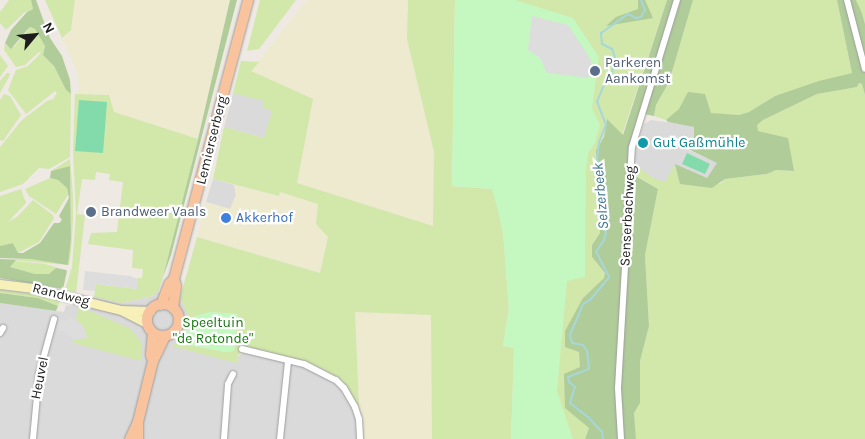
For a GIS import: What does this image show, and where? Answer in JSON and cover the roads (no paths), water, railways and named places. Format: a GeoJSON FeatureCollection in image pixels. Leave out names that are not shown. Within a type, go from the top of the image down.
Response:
{"type":"FeatureCollection","features":[{"type":"Feature","properties":{"kind":"main road","name":"Lemierserberg"},"geometry":{"type":"LineString","coordinates":[[161,305],[169,284],[174,279],[248,0]]}},
{"type":"Feature","properties":{"kind":"main road","name":"Lemierserberg"},"geometry":{"type":"LineString","coordinates":[[173,308],[176,286],[174,279]]}},
{"type":"Feature","properties":{"kind":"main road","name":"Randweg"},"geometry":{"type":"LineString","coordinates":[[0,284],[30,288],[121,310],[150,311]]}},
{"type":"Feature","properties":{"kind":"main road"},"geometry":{"type":"LineString","coordinates":[[138,439],[138,422],[153,361],[165,336],[173,332],[178,325],[178,316],[173,308],[161,305],[150,311],[147,323],[153,333],[151,355],[153,361]]}},
{"type":"Feature","properties":{"kind":"main road","name":"Randweg"},"geometry":{"type":"LineString","coordinates":[[121,310],[147,323]]}},
{"type":"Feature","properties":{"kind":"main road"},"geometry":{"type":"LineString","coordinates":[[153,333],[165,336]]}},
{"type":"Feature","properties":{"kind":"main road"},"geometry":{"type":"LineString","coordinates":[[130,439],[135,424],[138,422]]}},
{"type":"Feature","properties":{"kind":"street","name":"Senserbachweg"},"geometry":{"type":"LineString","coordinates":[[621,439],[618,388],[632,147],[677,0]]}},
{"type":"Feature","properties":{"kind":"street"},"geometry":{"type":"LineString","coordinates":[[847,0],[865,69]]}},
{"type":"Feature","properties":{"kind":"street","name":"Heuvel"},"geometry":{"type":"LineString","coordinates":[[33,439],[39,374],[54,319]]}},
{"type":"Feature","properties":{"kind":"street"},"geometry":{"type":"LineString","coordinates":[[242,349],[314,368],[336,380],[344,388],[359,418],[360,439]]}},
{"type":"Feature","properties":{"kind":"street"},"geometry":{"type":"LineString","coordinates":[[280,439],[288,361]]}},
{"type":"Feature","properties":{"kind":"street"},"geometry":{"type":"LineString","coordinates":[[224,439],[228,384],[233,374]]}},
{"type":"Feature","properties":{"kind":"waterway","name":"Selzerbeek"},"geometry":{"type":"LineString","coordinates":[[603,439],[602,432],[588,417],[570,403],[575,387],[569,382],[568,377],[589,369],[587,351],[583,345],[572,343],[570,335],[583,304],[590,300],[609,277],[596,252],[606,233],[602,219],[602,180],[597,159],[599,142],[606,125],[597,102],[604,85],[611,75],[616,60],[612,49],[602,44],[601,33],[628,14],[636,18],[641,17],[645,10],[641,0]]}},
{"type":"Feature","properties":{"kind":"place","name":"Parkeren Aankomst"},"geometry":{"type":"Point","coordinates":[595,71]}},
{"type":"Feature","properties":{"kind":"place","name":"Gut Gaßmühle"},"geometry":{"type":"Point","coordinates":[643,143]}},
{"type":"Feature","properties":{"kind":"place","name":"Brandweer Vaals"},"geometry":{"type":"Point","coordinates":[91,212]}},
{"type":"Feature","properties":{"kind":"place","name":"Akkerhof"},"geometry":{"type":"Point","coordinates":[226,218]}},
{"type":"Feature","properties":{"kind":"park label","name":"Speeltuin \"de Rotonde\""},"geometry":{"type":"Point","coordinates":[213,332]}}]}
